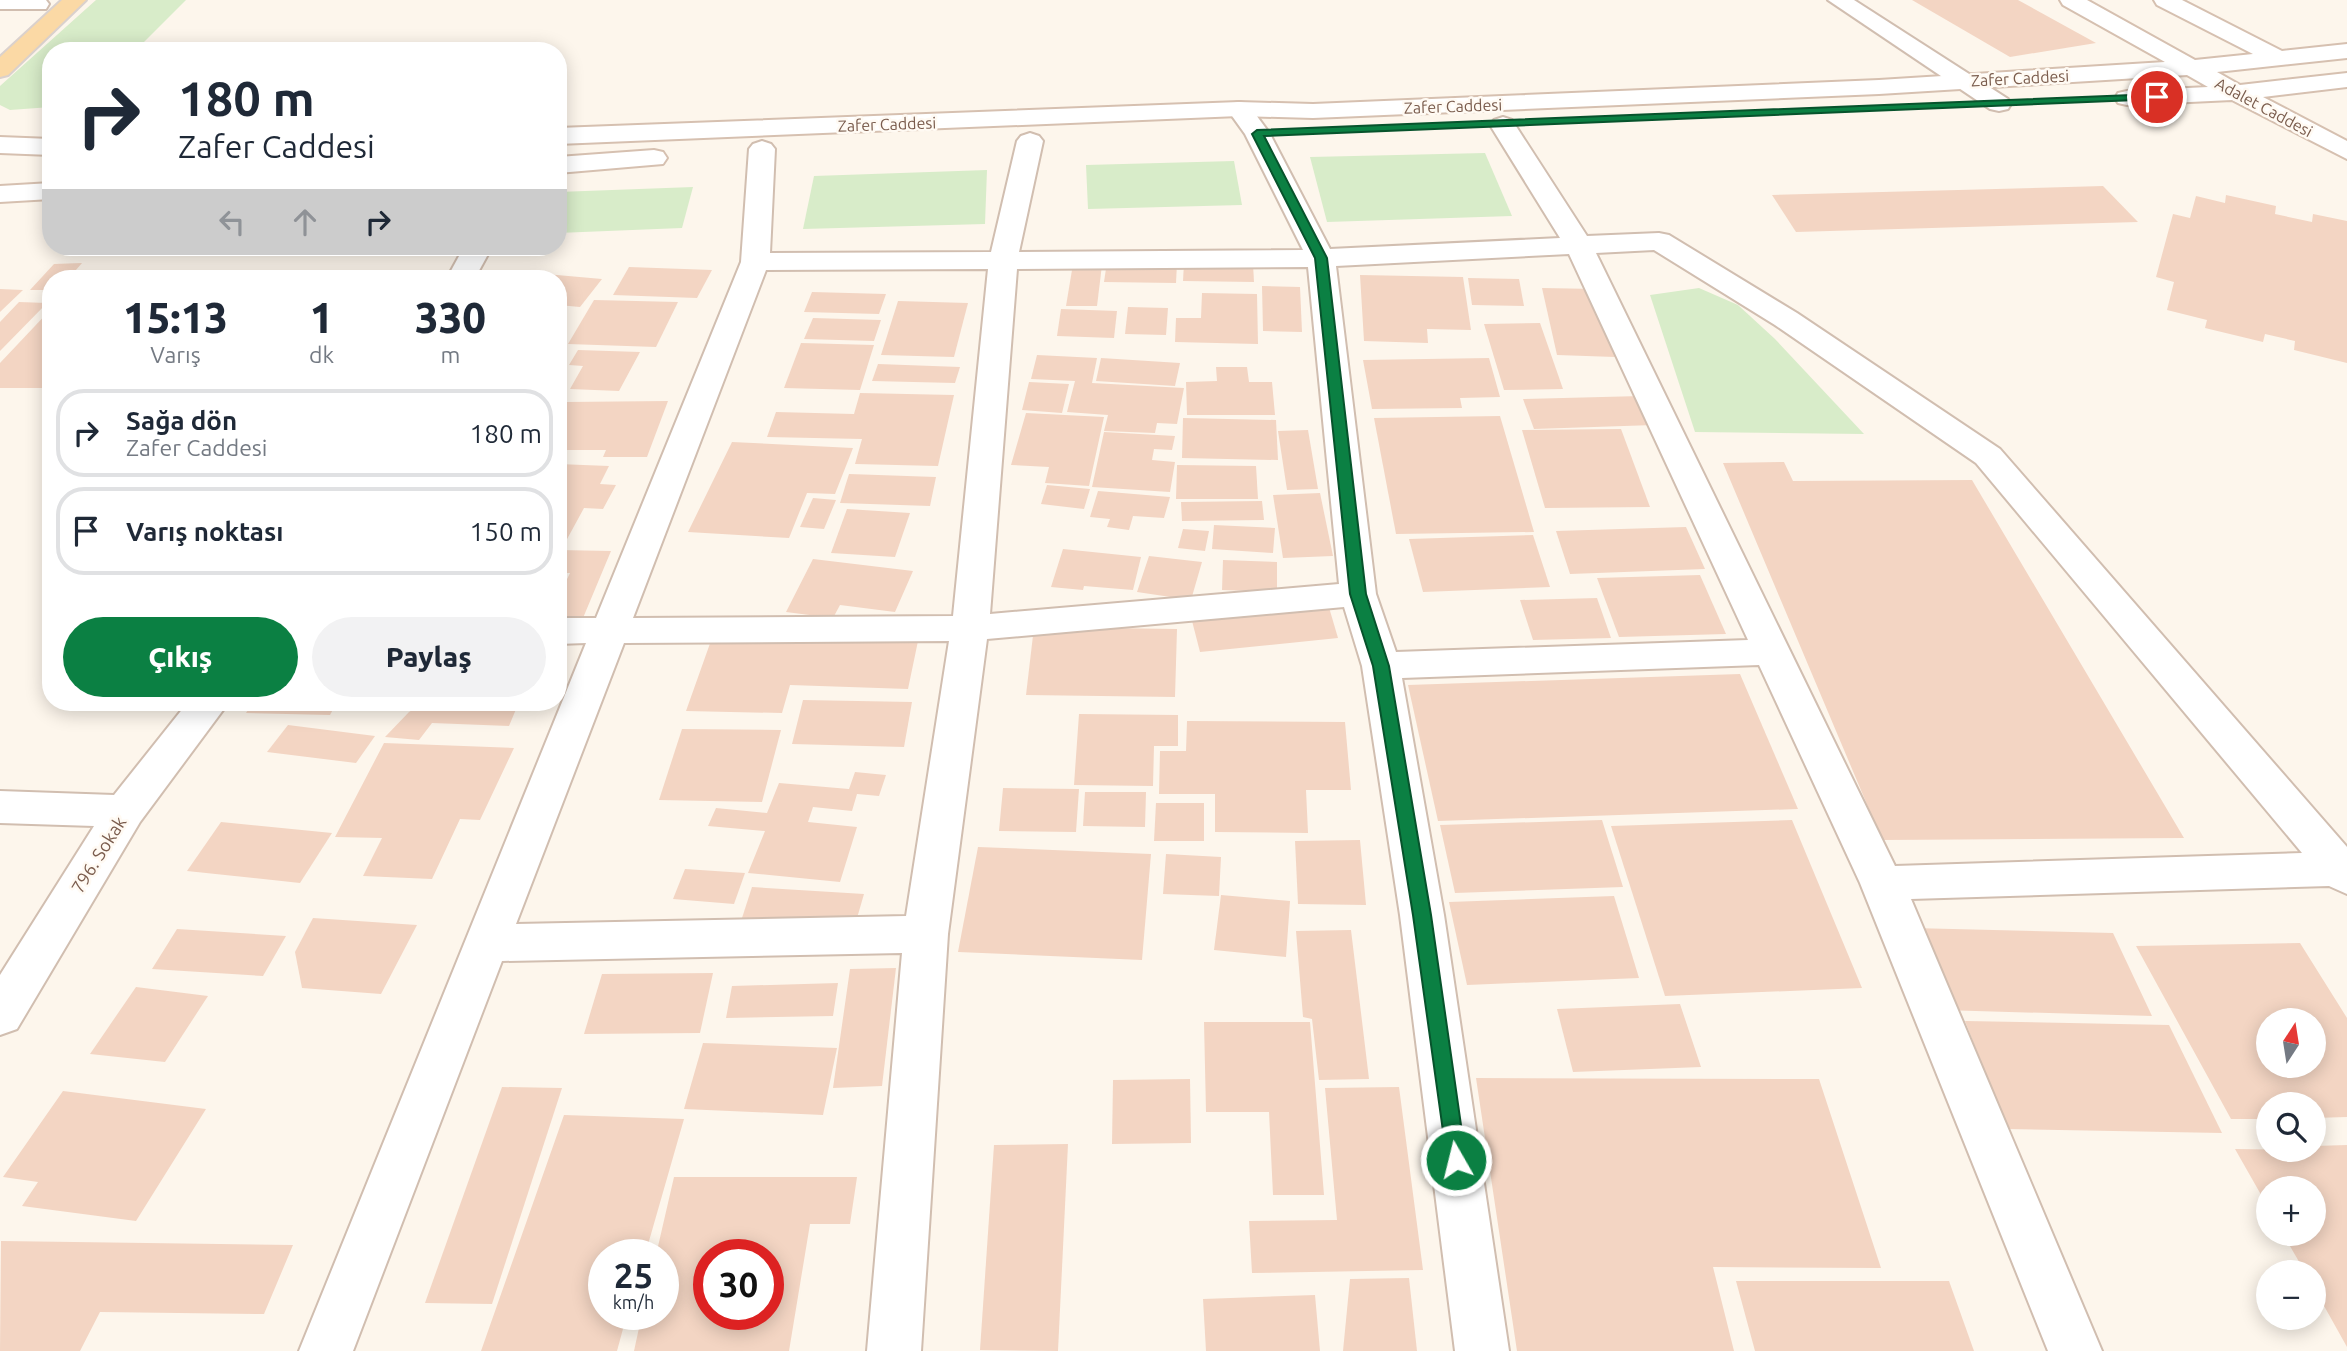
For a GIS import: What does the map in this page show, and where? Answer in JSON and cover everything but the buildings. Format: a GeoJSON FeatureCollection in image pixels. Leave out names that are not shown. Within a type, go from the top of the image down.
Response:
{"type":"FeatureCollection","features":[{"type":"Feature","properties":{"kind":"main road"},"geometry":{"type":"LineString","coordinates":[[0,70],[75,0]]}},
{"type":"Feature","properties":{"kind":"main road"},"geometry":{"type":"LineString","coordinates":[[10,26],[40,2]]}},
{"type":"Feature","properties":{"kind":"street"},"geometry":{"type":"LineString","coordinates":[[1839,0],[1999,104]]}},
{"type":"Feature","properties":{"kind":"street","name":"Adalet Caddesi"},"geometry":{"type":"LineString","coordinates":[[2071,0],[2236,93],[2347,151]]}},
{"type":"Feature","properties":{"kind":"street"},"geometry":{"type":"LineString","coordinates":[[2165,0],[2278,58],[2340,85]]}},
{"type":"Feature","properties":{"kind":"street"},"geometry":{"type":"LineString","coordinates":[[0,2],[40,2]]}},
{"type":"Feature","properties":{"kind":"street","name":"Zafer Caddesi"},"geometry":{"type":"LineString","coordinates":[[1242,126],[1313,111],[1639,99],[1963,82],[2191,68],[2347,51]]}},
{"type":"Feature","properties":{"kind":"street"},"geometry":{"type":"LineString","coordinates":[[2096,100],[2340,85]]}},
{"type":"Feature","properties":{"kind":"street","name":"Zafer Caddesi"},"geometry":{"type":"LineString","coordinates":[[567,136],[1503,125],[2026,103]]}},
{"type":"Feature","properties":{"kind":"street"},"geometry":{"type":"LineString","coordinates":[[1503,125],[1578,244],[1882,883],[2075,1351]]}},
{"type":"Feature","properties":{"kind":"street"},"geometry":{"type":"LineString","coordinates":[[1242,126],[1321,258],[1358,594],[1381,666],[1422,915],[1482,1351]]}},
{"type":"Feature","properties":{"kind":"street","name":"Zafer Caddesi"},"geometry":{"type":"LineString","coordinates":[[567,164],[762,149],[1044,141],[1003,260]]}},
{"type":"Feature","properties":{"kind":"street"},"geometry":{"type":"LineString","coordinates":[[0,145],[42,146]]}},
{"type":"Feature","properties":{"kind":"street"},"geometry":{"type":"LineString","coordinates":[[326,1351],[755,262],[762,149]]}},
{"type":"Feature","properties":{"kind":"street"},"geometry":{"type":"LineString","coordinates":[[0,194],[42,192]]}},
{"type":"Feature","properties":{"kind":"street"},"geometry":{"type":"LineString","coordinates":[[755,262],[1321,258],[1659,241],[1786,319],[1988,456],[2345,873]]}},
{"type":"Feature","properties":{"kind":"street"},"geometry":{"type":"LineString","coordinates":[[894,1351],[926,934],[970,628],[1003,260]]}},
{"type":"Feature","properties":{"kind":"street"},"geometry":{"type":"LineString","coordinates":[[567,631],[970,628],[1358,594]]}},
{"type":"Feature","properties":{"kind":"street"},"geometry":{"type":"LineString","coordinates":[[1381,666],[1772,652]]}},
{"type":"Feature","properties":{"kind":"street","name":"796. Sokak"},"geometry":{"type":"LineString","coordinates":[[0,1015],[125,811],[202,711]]}},
{"type":"Feature","properties":{"kind":"street"},"geometry":{"type":"LineString","coordinates":[[0,807],[125,811]]}},
{"type":"Feature","properties":{"kind":"street"},"geometry":{"type":"LineString","coordinates":[[1882,883],[2345,873]]}},
{"type":"Feature","properties":{"kind":"street"},"geometry":{"type":"LineString","coordinates":[[486,943],[926,934]]}},
{"type":"Feature","properties":{"kind":"green space"},"geometry":{"type":"Polygon","coordinates":[[[96,0],[186,0],[144,42],[49,42],[96,0]]]}},
{"type":"Feature","properties":{"kind":"green space"},"geometry":{"type":"Polygon","coordinates":[[[42,48],[42,108],[10,110],[0,105],[0,86],[42,48]]]}},
{"type":"Feature","properties":{"kind":"green space"},"geometry":{"type":"Polygon","coordinates":[[[1485,153],[1512,216],[1327,222],[1310,157],[1485,153]]]}},
{"type":"Feature","properties":{"kind":"green space"},"geometry":{"type":"Polygon","coordinates":[[[1234,161],[1242,205],[1088,209],[1086,165],[1234,161]]]}},
{"type":"Feature","properties":{"kind":"green space"},"geometry":{"type":"Polygon","coordinates":[[[987,170],[985,224],[803,229],[814,176],[987,170]]]}},
{"type":"Feature","properties":{"kind":"green space"},"geometry":{"type":"Polygon","coordinates":[[[693,187],[682,228],[567,233],[567,192],[693,187]]]}},
{"type":"Feature","properties":{"kind":"green space"},"geometry":{"type":"Polygon","coordinates":[[[1699,288],[1738,305],[1775,339],[1864,434],[1695,432],[1650,295],[1699,288]]]}},
{"type":"Feature","properties":{"kind":"route"},"geometry":{"type":"LineString","coordinates":[[1456,1160],[1422,915],[1381,666],[1358,594],[1321,258],[1257,134],[2157,97]]}}]}
